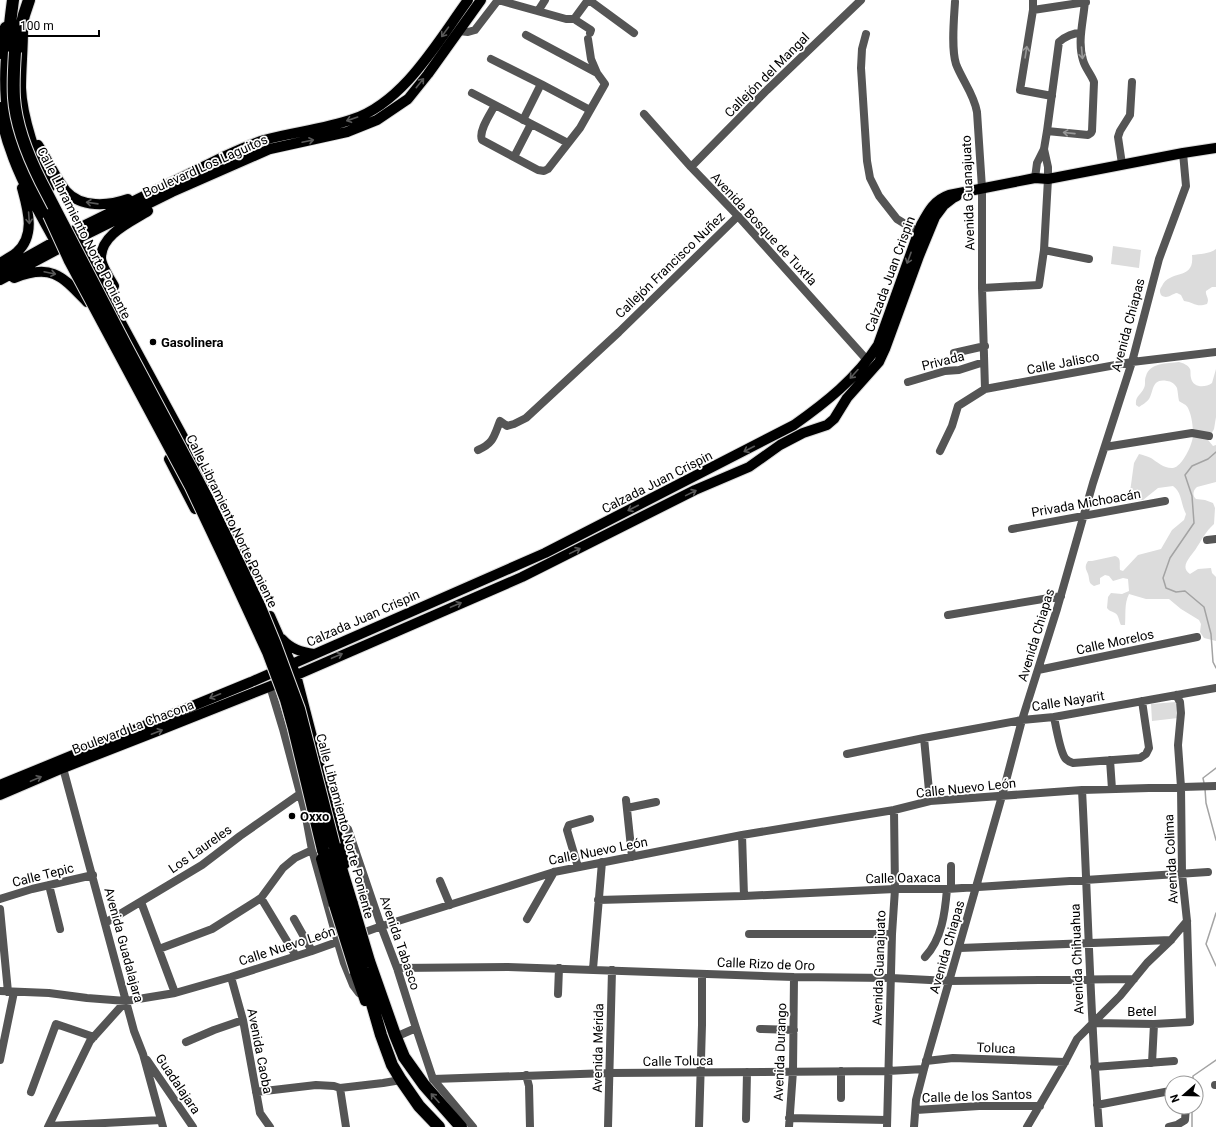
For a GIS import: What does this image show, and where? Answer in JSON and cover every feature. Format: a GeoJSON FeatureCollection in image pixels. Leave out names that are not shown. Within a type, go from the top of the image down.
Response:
{"type":"FeatureCollection","features":[{"type":"Feature","properties":{"kind":"highway","name":"Calle Libramiento Norte Poniente"},"geometry":{"type":"LineString","coordinates":[[12,0],[5,69],[5,89],[12,134],[18,154],[70,261],[191,487],[265,645],[286,700],[323,848],[342,905],[404,1057],[420,1079],[461,1127]]}},
{"type":"Feature","properties":{"kind":"highway","name":"Calle Libramiento Norte Poniente"},"geometry":{"type":"LineString","coordinates":[[7,52],[30,1]]}},
{"type":"Feature","properties":{"kind":"highway","name":"Calle Libramiento Norte Poniente"},"geometry":{"type":"LineString","coordinates":[[365,963],[381,1035],[392,1065],[419,1106],[439,1127]]}},
{"type":"Feature","properties":{"kind":"main road","name":"Boulevard Los Laguitos"},"geometry":{"type":"LineString","coordinates":[[57,245],[171,188],[225,156],[249,145],[276,137],[354,119],[371,111],[391,98],[417,70],[468,0]]}},
{"type":"Feature","properties":{"kind":"main road","name":"Boulevard Los Laguitos"},"geometry":{"type":"LineString","coordinates":[[171,188],[270,149],[347,132],[377,120],[408,99],[428,74],[481,0]]}},
{"type":"Feature","properties":{"kind":"main road","name":"Calle Libramiento Norte Poniente"},"geometry":{"type":"LineString","coordinates":[[24,15],[21,90],[28,129],[45,176],[108,298],[195,459],[225,519],[296,675],[360,916],[365,963],[363,992],[374,1026],[381,1035]]}},
{"type":"Feature","properties":{"kind":"main road","name":"Calle Libramiento Norte Poniente"},"geometry":{"type":"LineString","coordinates":[[0,107],[3,128],[16,167],[201,520],[258,638],[271,672],[273,685],[287,720],[314,837],[365,963],[400,1035],[403,1044],[404,1057]]}},
{"type":"Feature","properties":{"kind":"main road"},"geometry":{"type":"LineString","coordinates":[[28,129],[34,136],[67,192],[86,203],[116,203],[171,188],[169,197],[112,234],[104,243],[101,258],[114,286],[108,298]]}},
{"type":"Feature","properties":{"kind":"main road","name":"Calzada Juan Crispin"},"geometry":{"type":"LineString","coordinates":[[251,682],[545,553],[794,425],[824,403],[846,383],[867,360],[878,345],[918,232],[929,209],[941,198],[982,188],[1035,178],[1048,179],[1122,164],[1216,148]]}},
{"type":"Feature","properties":{"kind":"main road"},"geometry":{"type":"LineString","coordinates":[[0,263],[16,253],[23,244],[30,227],[29,214],[16,167]]}},
{"type":"Feature","properties":{"kind":"main road","name":"Calzada Juan Crispin"},"geometry":{"type":"LineString","coordinates":[[273,685],[522,577],[695,490],[749,467],[780,445],[824,426],[834,419],[848,398],[878,362],[885,349],[935,216],[944,205],[953,198],[966,192]]}},
{"type":"Feature","properties":{"kind":"main road"},"geometry":{"type":"LineString","coordinates":[[0,272],[57,245]]}},
{"type":"Feature","properties":{"kind":"main road"},"geometry":{"type":"LineString","coordinates":[[0,280],[57,245]]}},
{"type":"Feature","properties":{"kind":"main road"},"geometry":{"type":"LineString","coordinates":[[0,286],[24,274],[46,272],[56,274],[64,278],[87,302]]}},
{"type":"Feature","properties":{"kind":"main road"},"geometry":{"type":"LineString","coordinates":[[824,403],[833,408],[835,412],[834,419]]}},
{"type":"Feature","properties":{"kind":"main road"},"geometry":{"type":"LineString","coordinates":[[815,410],[817,420],[824,426]]}},
{"type":"Feature","properties":{"kind":"main road"},"geometry":{"type":"LineString","coordinates":[[278,636],[288,646],[300,652],[314,654]]}},
{"type":"Feature","properties":{"kind":"main road"},"geometry":{"type":"LineString","coordinates":[[301,693],[302,683],[315,666]]}},
{"type":"Feature","properties":{"kind":"main road","name":"Boulevard La Chacona"},"geometry":{"type":"LineString","coordinates":[[0,795],[68,763],[251,682]]}},
{"type":"Feature","properties":{"kind":"main road","name":"Boulevard La Chacona"},"geometry":{"type":"LineString","coordinates":[[0,785],[68,763],[160,730],[273,685]]}},
{"type":"Feature","properties":{"kind":"street"},"geometry":{"type":"LineString","coordinates":[[459,31],[468,32],[475,30],[498,0],[566,19],[574,19],[590,34],[591,59],[597,73],[605,84],[580,128],[544,172],[482,140],[481,132],[495,105]]}},
{"type":"Feature","properties":{"kind":"street"},"geometry":{"type":"LineString","coordinates":[[538,11],[546,0]]}},
{"type":"Feature","properties":{"kind":"street"},"geometry":{"type":"LineString","coordinates":[[574,19],[589,0],[634,32]]}},
{"type":"Feature","properties":{"kind":"street","name":"Callejón del Mangal"},"geometry":{"type":"LineString","coordinates":[[691,167],[767,90],[861,0]]}},
{"type":"Feature","properties":{"kind":"street"},"geometry":{"type":"LineString","coordinates":[[1033,0],[1033,10],[1020,90],[1052,96]]}},
{"type":"Feature","properties":{"kind":"street"},"geometry":{"type":"LineString","coordinates":[[1033,10],[1086,1],[1081,33],[1082,59],[1094,82],[1092,131],[1091,134],[1088,135],[1047,131]]}},
{"type":"Feature","properties":{"kind":"street","name":"Avenida Guanajuato"},"geometry":{"type":"LineString","coordinates":[[955,2],[954,44],[956,63],[975,102],[977,112],[982,188],[982,288],[985,346],[985,389]]}},
{"type":"Feature","properties":{"kind":"street"},"geometry":{"type":"LineString","coordinates":[[1035,178],[1038,162],[1044,149],[1059,42],[1066,36],[1081,33]]}},
{"type":"Feature","properties":{"kind":"street"},"geometry":{"type":"LineString","coordinates":[[866,34],[862,49],[860,68],[867,161],[870,178],[879,196],[897,218],[918,232]]}},
{"type":"Feature","properties":{"kind":"street"},"geometry":{"type":"LineString","coordinates":[[526,36],[597,73]]}},
{"type":"Feature","properties":{"kind":"street"},"geometry":{"type":"LineString","coordinates":[[491,59],[590,110]]}},
{"type":"Feature","properties":{"kind":"street"},"geometry":{"type":"LineString","coordinates":[[1122,164],[1118,137],[1130,115],[1132,82]]}},
{"type":"Feature","properties":{"kind":"street"},"geometry":{"type":"LineString","coordinates":[[514,157],[541,84]]}},
{"type":"Feature","properties":{"kind":"street"},"geometry":{"type":"LineString","coordinates":[[472,93],[568,143]]}},
{"type":"Feature","properties":{"kind":"street","name":"Avenida Bosque de Tuxtla"},"geometry":{"type":"LineString","coordinates":[[644,114],[867,360]]}},
{"type":"Feature","properties":{"kind":"street"},"geometry":{"type":"LineString","coordinates":[[982,288],[1039,285],[1044,250],[1048,179],[1048,167],[1044,149]]}},
{"type":"Feature","properties":{"kind":"street","name":"Avenida Chiapas"},"geometry":{"type":"LineString","coordinates":[[914,1127],[916,1100],[925,1065],[960,948],[1022,720],[1132,362],[1159,259],[1186,186],[1183,153]]}},
{"type":"Feature","properties":{"kind":"street","name":"Callejón Francisco Nuñez"},"geometry":{"type":"LineString","coordinates":[[478,450],[486,447],[492,441],[500,421],[507,426],[526,418],[618,332],[738,216]]}},
{"type":"Feature","properties":{"kind":"street"},"geometry":{"type":"LineString","coordinates":[[1044,250],[1089,259]]}},
{"type":"Feature","properties":{"kind":"street"},"geometry":{"type":"LineString","coordinates":[[954,353],[985,346]]}},
{"type":"Feature","properties":{"kind":"street","name":"Calle Jalisco"},"geometry":{"type":"LineString","coordinates":[[985,389],[1132,362],[1216,352]]}},
{"type":"Feature","properties":{"kind":"street","name":"Privada"},"geometry":{"type":"LineString","coordinates":[[908,382],[945,371],[959,370],[984,362]]}},
{"type":"Feature","properties":{"kind":"street"},"geometry":{"type":"LineString","coordinates":[[940,451],[952,426],[958,406],[985,389]]}},
{"type":"Feature","properties":{"kind":"street"},"geometry":{"type":"LineString","coordinates":[[1105,447],[1192,433],[1209,436]]}},
{"type":"Feature","properties":{"kind":"street","name":"Privada Michoacán"},"geometry":{"type":"LineString","coordinates":[[1012,529],[1165,501]]}},
{"type":"Feature","properties":{"kind":"street"},"geometry":{"type":"LineString","coordinates":[[1207,540],[1216,539]]}},
{"type":"Feature","properties":{"kind":"street"},"geometry":{"type":"LineString","coordinates":[[948,615],[1061,596]]}},
{"type":"Feature","properties":{"kind":"street","name":"Calle Morelos"},"geometry":{"type":"LineString","coordinates":[[1038,670],[1197,637]]}},
{"type":"Feature","properties":{"kind":"street","name":"Calle Nayarit"},"geometry":{"type":"LineString","coordinates":[[847,754],[1022,720],[1054,717],[1216,688]]}},
{"type":"Feature","properties":{"kind":"street","name":"Avenida Colima"},"geometry":{"type":"LineString","coordinates":[[1176,696],[1180,702],[1181,712],[1178,745],[1181,787],[1182,874],[1187,921],[1190,1022]]}},
{"type":"Feature","properties":{"kind":"street"},"geometry":{"type":"LineString","coordinates":[[1054,717],[1063,754],[1066,760],[1073,762],[1140,758],[1148,751],[1149,744],[1142,701]]}},
{"type":"Feature","properties":{"kind":"street"},"geometry":{"type":"LineString","coordinates":[[924,738],[930,801]]}},
{"type":"Feature","properties":{"kind":"street"},"geometry":{"type":"LineString","coordinates":[[1110,760],[1112,789]]}},
{"type":"Feature","properties":{"kind":"street","name":"Avenida Guadalajara"},"geometry":{"type":"LineString","coordinates":[[68,763],[105,923],[134,1031],[143,1054],[162,1124]]}},
{"type":"Feature","properties":{"kind":"street","name":"Calle Nuevo León"},"geometry":{"type":"LineString","coordinates":[[7,992],[49,993],[126,1001],[175,992],[231,977],[312,951],[381,926],[554,872],[742,835],[894,810],[930,801],[1082,790],[1214,786]]}},
{"type":"Feature","properties":{"kind":"street","name":"Avenida Chihuahua"},"geometry":{"type":"LineString","coordinates":[[1082,790],[1094,1067],[1099,1127]]}},
{"type":"Feature","properties":{"kind":"street"},"geometry":{"type":"LineString","coordinates":[[303,792],[323,848],[338,942],[344,963],[353,985],[359,993],[363,992]]}},
{"type":"Feature","properties":{"kind":"street","name":"Los Laureles"},"geometry":{"type":"LineString","coordinates":[[105,923],[202,866],[245,832],[303,792]]}},
{"type":"Feature","properties":{"kind":"street"},"geometry":{"type":"LineString","coordinates":[[632,857],[627,804],[656,802]]}},
{"type":"Feature","properties":{"kind":"street","name":"Avenida Guanajuato"},"geometry":{"type":"LineString","coordinates":[[887,1124],[892,934],[895,889],[894,810]]}},
{"type":"Feature","properties":{"kind":"street"},"geometry":{"type":"LineString","coordinates":[[578,867],[568,830],[569,825],[590,819]]}},
{"type":"Feature","properties":{"kind":"street","name":"Avenida Tabasco"},"geometry":{"type":"LineString","coordinates":[[335,822],[348,829],[381,926],[398,968],[433,1079],[473,1127]]}},
{"type":"Feature","properties":{"kind":"street"},"geometry":{"type":"LineString","coordinates":[[742,835],[744,896]]}},
{"type":"Feature","properties":{"kind":"street"},"geometry":{"type":"LineString","coordinates":[[159,949],[212,929],[261,898],[283,868],[295,858],[323,848]]}},
{"type":"Feature","properties":{"kind":"street"},"geometry":{"type":"LineString","coordinates":[[593,969],[602,862]]}},
{"type":"Feature","properties":{"kind":"street"},"geometry":{"type":"LineString","coordinates":[[925,957],[932,949],[942,926],[949,889],[951,866]]}},
{"type":"Feature","properties":{"kind":"street"},"geometry":{"type":"LineString","coordinates":[[527,919],[554,872]]}},
{"type":"Feature","properties":{"kind":"street","name":"Calle Oaxaca"},"geometry":{"type":"LineString","coordinates":[[598,900],[744,896],[895,889],[949,889],[1208,872]]}},
{"type":"Feature","properties":{"kind":"street","name":"Calle Tepic"},"geometry":{"type":"LineString","coordinates":[[0,898],[93,875]]}},
{"type":"Feature","properties":{"kind":"street"},"geometry":{"type":"LineString","coordinates":[[440,881],[450,905]]}},
{"type":"Feature","properties":{"kind":"street"},"geometry":{"type":"LineString","coordinates":[[49,885],[60,929]]}},
{"type":"Feature","properties":{"kind":"street"},"geometry":{"type":"LineString","coordinates":[[261,898],[296,956]]}},
{"type":"Feature","properties":{"kind":"street"},"geometry":{"type":"LineString","coordinates":[[141,902],[175,992]]}},
{"type":"Feature","properties":{"kind":"street"},"geometry":{"type":"LineString","coordinates":[[0,909],[7,992],[0,1060]]}},
{"type":"Feature","properties":{"kind":"street"},"geometry":{"type":"LineString","coordinates":[[294,919],[312,951]]}},
{"type":"Feature","properties":{"kind":"street"},"geometry":{"type":"LineString","coordinates":[[1027,1127],[1077,1040],[1120,996],[1147,963],[1171,940],[1187,921]]}},
{"type":"Feature","properties":{"kind":"street"},"geometry":{"type":"LineString","coordinates":[[748,934],[892,934]]}},
{"type":"Feature","properties":{"kind":"street"},"geometry":{"type":"LineString","coordinates":[[960,948],[1171,940]]}},
{"type":"Feature","properties":{"kind":"street","name":"Calle Rizo de Oro"},"geometry":{"type":"LineString","coordinates":[[398,968],[559,968],[702,974],[891,978],[949,981],[1134,979]]}},
{"type":"Feature","properties":{"kind":"street"},"geometry":{"type":"LineString","coordinates":[[558,994],[559,968]]}},
{"type":"Feature","properties":{"kind":"street","name":"Avenida Mérida"},"geometry":{"type":"LineString","coordinates":[[608,1127],[612,970]]}},
{"type":"Feature","properties":{"kind":"street"},"geometry":{"type":"LineString","coordinates":[[699,1127],[702,974]]}},
{"type":"Feature","properties":{"kind":"street","name":"Avenida Caoba"},"geometry":{"type":"LineString","coordinates":[[231,977],[243,1020],[260,1113],[270,1127]]}},
{"type":"Feature","properties":{"kind":"street","name":"Avenida Durango"},"geometry":{"type":"LineString","coordinates":[[789,1123],[793,1071],[794,977]]}},
{"type":"Feature","properties":{"kind":"street"},"geometry":{"type":"LineString","coordinates":[[126,1001],[90,1041],[49,1126],[162,1124]]}},
{"type":"Feature","properties":{"kind":"street"},"geometry":{"type":"LineString","coordinates":[[186,1042],[243,1020]]}},
{"type":"Feature","properties":{"kind":"street","name":"Betel"},"geometry":{"type":"LineString","coordinates":[[1093,1024],[1154,1024],[1190,1022]]}},
{"type":"Feature","properties":{"kind":"street"},"geometry":{"type":"LineString","coordinates":[[31,1092],[56,1024],[94,1037]]}},
{"type":"Feature","properties":{"kind":"street"},"geometry":{"type":"LineString","coordinates":[[1152,1062],[1154,1024]]}},
{"type":"Feature","properties":{"kind":"street"},"geometry":{"type":"LineString","coordinates":[[400,1035],[416,1028]]}},
{"type":"Feature","properties":{"kind":"street"},"geometry":{"type":"LineString","coordinates":[[760,1029],[794,1030]]}},
{"type":"Feature","properties":{"kind":"street","name":"Guadalajara"},"geometry":{"type":"LineString","coordinates":[[143,1054],[193,1127]]}},
{"type":"Feature","properties":{"kind":"street","name":"Toluca"},"geometry":{"type":"LineString","coordinates":[[925,1065],[953,1058],[1065,1062]]}},
{"type":"Feature","properties":{"kind":"street"},"geometry":{"type":"LineString","coordinates":[[1094,1067],[1152,1062],[1174,1062]]}},
{"type":"Feature","properties":{"kind":"street"},"geometry":{"type":"LineString","coordinates":[[420,1079],[427,1063]]}},
{"type":"Feature","properties":{"kind":"street","name":"Calle Toluca"},"geometry":{"type":"LineString","coordinates":[[433,1079],[609,1073],[888,1071],[925,1065]]}},
{"type":"Feature","properties":{"kind":"street"},"geometry":{"type":"LineString","coordinates":[[840,1071],[841,1098]]}},
{"type":"Feature","properties":{"kind":"street"},"geometry":{"type":"LineString","coordinates":[[746,1118],[747,1072]]}},
{"type":"Feature","properties":{"kind":"street"},"geometry":{"type":"LineString","coordinates":[[526,1075],[529,1086],[530,1127]]}},
{"type":"Feature","properties":{"kind":"street"},"geometry":{"type":"LineString","coordinates":[[256,1092],[316,1085],[334,1086],[340,1088],[401,1080]]}},
{"type":"Feature","properties":{"kind":"street"},"geometry":{"type":"LineString","coordinates":[[340,1088],[346,1127]]}},
{"type":"Feature","properties":{"kind":"street"},"geometry":{"type":"LineString","coordinates":[[1097,1105],[1164,1092]]}},
{"type":"Feature","properties":{"kind":"street","name":"Calle de los Santos"},"geometry":{"type":"LineString","coordinates":[[916,1110],[979,1106],[1040,1106]]}},
{"type":"Feature","properties":{"kind":"street"},"geometry":{"type":"LineString","coordinates":[[1175,1126],[1185,1120],[1185,1115]]}},
{"type":"Feature","properties":{"kind":"street"},"geometry":{"type":"LineString","coordinates":[[789,1123],[887,1124]]}},
{"type":"Feature","properties":{"kind":"shaded area"},"geometry":{"type":"Polygon","coordinates":[[[1113,246],[1141,250],[1139,268],[1111,264],[1113,246]]]}},
{"type":"Feature","properties":{"kind":"shaded area"},"geometry":{"type":"Polygon","coordinates":[[[1216,249],[1216,287],[1212,287],[1206,291],[1208,300],[1207,304],[1198,305],[1184,301],[1181,295],[1177,293],[1167,297],[1161,295],[1160,289],[1166,281],[1186,272],[1190,268],[1192,263],[1192,255],[1207,253],[1216,249]]]}},
{"type":"Feature","properties":{"kind":"shaded area"},"geometry":{"type":"Polygon","coordinates":[[[1179,362],[1185,364],[1189,368],[1192,381],[1194,384],[1200,386],[1206,386],[1212,383],[1216,369],[1216,417],[1214,429],[1208,440],[1213,446],[1216,445],[1216,482],[1197,487],[1194,493],[1196,499],[1213,503],[1215,508],[1214,524],[1188,560],[1185,568],[1190,574],[1198,569],[1211,568],[1212,573],[1216,577],[1216,641],[1204,638],[1200,632],[1201,624],[1199,620],[1181,609],[1169,599],[1146,599],[1129,594],[1126,605],[1125,625],[1121,625],[1116,614],[1107,608],[1108,597],[1111,593],[1122,594],[1129,591],[1128,579],[1123,578],[1113,581],[1109,576],[1105,575],[1100,578],[1100,584],[1094,586],[1090,582],[1086,568],[1088,561],[1115,556],[1119,558],[1120,570],[1123,571],[1138,555],[1161,549],[1172,530],[1184,520],[1186,514],[1180,495],[1173,486],[1158,488],[1143,500],[1136,500],[1130,492],[1134,463],[1139,454],[1151,458],[1164,466],[1173,468],[1180,464],[1193,439],[1190,414],[1187,407],[1179,401],[1177,388],[1173,383],[1168,381],[1158,382],[1154,386],[1148,400],[1139,407],[1136,405],[1137,398],[1145,386],[1146,376],[1151,368],[1160,364],[1179,362]]]}},
{"type":"Feature","properties":{"kind":"shaded area"},"geometry":{"type":"Polygon","coordinates":[[[1176,702],[1178,718],[1152,721],[1151,704],[1176,702]]]}},
{"type":"Feature","properties":{"kind":"waterway"},"geometry":{"type":"LineString","coordinates":[[1216,452],[1208,459],[1192,466],[1185,475],[1192,496],[1194,523],[1170,558],[1163,578],[1166,588],[1176,592],[1185,591],[1204,607],[1211,634],[1213,662],[1216,668]]}},
{"type":"Feature","properties":{"kind":"waterway"},"geometry":{"type":"LineString","coordinates":[[1204,783],[1203,778],[1216,768]]}},
{"type":"Feature","properties":{"kind":"waterway"},"geometry":{"type":"LineString","coordinates":[[1205,789],[1206,803],[1216,840]]}},
{"type":"Feature","properties":{"kind":"waterway"},"geometry":{"type":"LineString","coordinates":[[1216,913],[1206,944],[1216,966]]}},
{"type":"Feature","properties":{"kind":"waterway"},"geometry":{"type":"LineString","coordinates":[[1194,1075],[1216,1060]]}},
{"type":"Feature","properties":{"kind":"waterway"},"geometry":{"type":"LineString","coordinates":[[1192,1115],[1192,1127]]}},
{"type":"Feature","properties":{"kind":"place","name":"Gasolinera"},"geometry":{"type":"Point","coordinates":[153,342]}},
{"type":"Feature","properties":{"kind":"place","name":"Oxxo"},"geometry":{"type":"Point","coordinates":[292,816]}}]}
